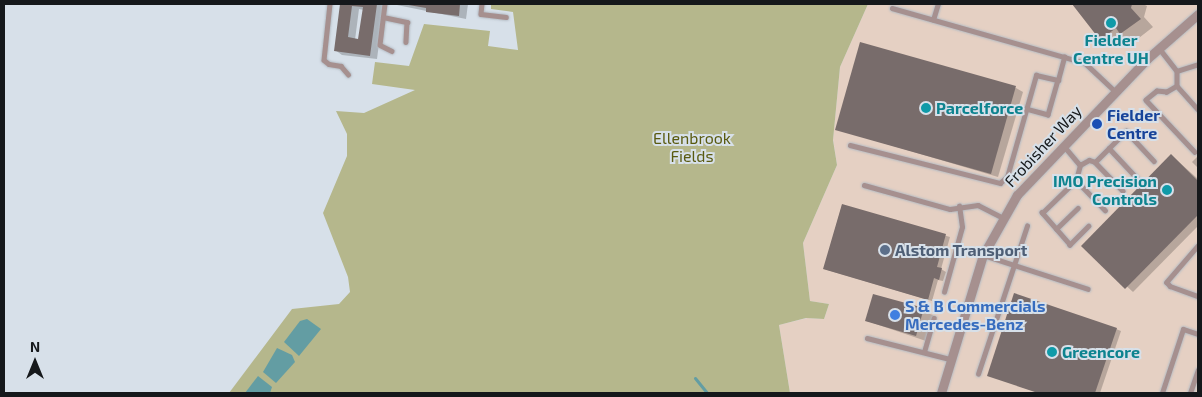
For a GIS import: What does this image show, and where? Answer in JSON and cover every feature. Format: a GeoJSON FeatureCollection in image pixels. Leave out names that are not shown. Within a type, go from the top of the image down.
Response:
{"type":"FeatureCollection","features":[{"type":"Feature","properties":{"kind":"street","name":"Frobisher Way"},"geometry":{"type":"LineString","coordinates":[[942,392],[950,359],[983,255],[1002,217],[1017,195],[1116,92],[1160,48],[1198,14]]}},
{"type":"Feature","properties":{"kind":"lane"},"geometry":{"type":"LineString","coordinates":[[330,4],[324,60],[329,64],[341,66],[348,74]]}},
{"type":"Feature","properties":{"kind":"lane"},"geometry":{"type":"LineString","coordinates":[[385,4],[380,48],[392,51]]}},
{"type":"Feature","properties":{"kind":"lane"},"geometry":{"type":"LineString","coordinates":[[482,4],[481,14],[506,17]]}},
{"type":"Feature","properties":{"kind":"lane"},"geometry":{"type":"LineString","coordinates":[[934,20],[938,4]]}},
{"type":"Feature","properties":{"kind":"lane"},"geometry":{"type":"LineString","coordinates":[[892,8],[1085,63],[1116,92]]}},
{"type":"Feature","properties":{"kind":"lane"},"geometry":{"type":"LineString","coordinates":[[384,17],[407,22],[406,42]]}},
{"type":"Feature","properties":{"kind":"lane"},"geometry":{"type":"LineString","coordinates":[[1160,48],[1177,71],[1177,86],[1198,109]]}},
{"type":"Feature","properties":{"kind":"lane"},"geometry":{"type":"LineString","coordinates":[[1026,109],[1048,115],[1064,58]]}},
{"type":"Feature","properties":{"kind":"lane"},"geometry":{"type":"LineString","coordinates":[[1177,71],[1198,64]]}},
{"type":"Feature","properties":{"kind":"lane"},"geometry":{"type":"LineString","coordinates":[[850,145],[1000,183],[1007,177],[1036,75],[1058,80]]}},
{"type":"Feature","properties":{"kind":"lane"},"geometry":{"type":"LineString","coordinates":[[1177,86],[1168,92],[1157,91],[1146,100],[1195,152]]}},
{"type":"Feature","properties":{"kind":"lane"},"geometry":{"type":"LineString","coordinates":[[1095,162],[1126,131],[1154,161]]}},
{"type":"Feature","properties":{"kind":"lane"},"geometry":{"type":"LineString","coordinates":[[1064,146],[1080,165]]}},
{"type":"Feature","properties":{"kind":"lane"},"geometry":{"type":"LineString","coordinates":[[1109,148],[1137,178]]}},
{"type":"Feature","properties":{"kind":"lane"},"geometry":{"type":"LineString","coordinates":[[1089,226],[1070,245],[1042,213],[1076,180],[1080,165],[1089,160],[1095,162],[1122,191]]}},
{"type":"Feature","properties":{"kind":"lane"},"geometry":{"type":"LineString","coordinates":[[1076,180],[1105,210]]}},
{"type":"Feature","properties":{"kind":"lane"},"geometry":{"type":"LineString","coordinates":[[864,185],[950,209],[959,206],[978,205],[1002,217]]}},
{"type":"Feature","properties":{"kind":"lane"},"geometry":{"type":"LineString","coordinates":[[944,292],[962,227],[959,206]]}},
{"type":"Feature","properties":{"kind":"lane"},"geometry":{"type":"LineString","coordinates":[[1056,229],[1078,208]]}},
{"type":"Feature","properties":{"kind":"lane"},"geometry":{"type":"LineString","coordinates":[[978,374],[1027,226]]}},
{"type":"Feature","properties":{"kind":"lane"},"geometry":{"type":"LineString","coordinates":[[1198,246],[1167,282],[1198,296]]}},
{"type":"Feature","properties":{"kind":"lane"},"geometry":{"type":"LineString","coordinates":[[983,255],[1088,289]]}},
{"type":"Feature","properties":{"kind":"lane"},"geometry":{"type":"LineString","coordinates":[[924,352],[934,318]]}},
{"type":"Feature","properties":{"kind":"lane"},"geometry":{"type":"LineString","coordinates":[[1162,393],[1183,329],[1198,334]]}},
{"type":"Feature","properties":{"kind":"lane"},"geometry":{"type":"LineString","coordinates":[[867,338],[950,359]]}},
{"type":"Feature","properties":{"kind":"lane"},"geometry":{"type":"LineString","coordinates":[[1190,393],[1198,370]]}},
{"type":"Feature","properties":{"kind":"shaded area"},"geometry":{"type":"Polygon","coordinates":[[[868,4],[1198,4],[1198,393],[790,393],[779,325],[807,318],[824,319],[829,304],[810,301],[803,243],[837,165],[833,139],[840,67],[868,4]]]}},
{"type":"Feature","properties":{"kind":"green space","name":"Ellenbrook Fields"},"geometry":{"type":"Polygon","coordinates":[[[491,4],[868,4],[840,67],[833,140],[837,165],[803,243],[810,301],[829,304],[824,319],[806,318],[779,325],[790,393],[229,393],[292,309],[339,304],[350,292],[348,277],[323,213],[347,156],[347,134],[336,111],[364,113],[415,90],[372,84],[375,62],[409,66],[424,24],[490,31],[488,46],[518,50],[513,12],[491,9],[491,4]]]}},
{"type":"Feature","properties":{"kind":"water"},"geometry":{"type":"Polygon","coordinates":[[[307,319],[321,329],[299,356],[284,342],[300,321],[307,319]]]}},
{"type":"Feature","properties":{"kind":"water"},"geometry":{"type":"Polygon","coordinates":[[[277,348],[292,355],[295,362],[276,383],[263,372],[277,348]]]}},
{"type":"Feature","properties":{"kind":"water"},"geometry":{"type":"Polygon","coordinates":[[[258,376],[272,387],[270,393],[245,393],[258,376]]]}},
{"type":"Feature","properties":{"kind":"building"},"geometry":{"type":"Polygon","coordinates":[[[340,4],[377,4],[370,56],[334,51],[340,4]],[[352,6],[348,37],[358,39],[363,7],[352,6]]]}},
{"type":"Feature","properties":{"kind":"building"},"geometry":{"type":"Polygon","coordinates":[[[403,4],[460,4],[459,16],[426,12],[426,8],[403,4]]]}},
{"type":"Feature","properties":{"kind":"building","name":"Fielder Centre UH"},"geometry":{"type":"Polygon","coordinates":[[[1072,4],[1132,4],[1131,8],[1141,19],[1120,34],[1116,28],[1100,40],[1072,4]]]}},
{"type":"Feature","properties":{"kind":"building","name":"Parcelforce"},"geometry":{"type":"Polygon","coordinates":[[[860,42],[1016,86],[991,174],[835,130],[860,42]]]}},
{"type":"Feature","properties":{"kind":"building"},"geometry":{"type":"Polygon","coordinates":[[[1171,154],[1198,181],[1198,215],[1125,289],[1081,246],[1171,154]]]}},
{"type":"Feature","properties":{"kind":"building","name":"Alstom Transport"},"geometry":{"type":"Polygon","coordinates":[[[842,204],[946,234],[937,267],[942,268],[939,280],[934,278],[928,300],[823,269],[842,204]]]}},
{"type":"Feature","properties":{"kind":"building","name":"Greencore"},"geometry":{"type":"Polygon","coordinates":[[[1014,293],[1117,328],[1095,393],[1038,393],[987,376],[1014,293]]]}},
{"type":"Feature","properties":{"kind":"building","name":"S & B Commercials Mercedes-Benz"},"geometry":{"type":"Polygon","coordinates":[[[873,294],[924,308],[916,336],[865,321],[873,294]]]}},
{"type":"Feature","properties":{"kind":"waterway"},"geometry":{"type":"LineString","coordinates":[[695,378],[707,393]]}},
{"type":"Feature","properties":{"kind":"place","name":"Fielder Centre UH"},"geometry":{"type":"Point","coordinates":[1111,23]}},
{"type":"Feature","properties":{"kind":"place","name":"Parcelforce"},"geometry":{"type":"Point","coordinates":[926,108]}},
{"type":"Feature","properties":{"kind":"place","name":"Fielder Centre"},"geometry":{"type":"Point","coordinates":[1097,124]}},
{"type":"Feature","properties":{"kind":"place","name":"IMO Precision Controls"},"geometry":{"type":"Point","coordinates":[1167,190]}},
{"type":"Feature","properties":{"kind":"place","name":"Alstom Transport"},"geometry":{"type":"Point","coordinates":[885,250]}},
{"type":"Feature","properties":{"kind":"place","name":"S & B Commercials Mercedes-Benz"},"geometry":{"type":"Point","coordinates":[895,315]}},
{"type":"Feature","properties":{"kind":"place","name":"Greencore"},"geometry":{"type":"Point","coordinates":[1052,352]}}]}
